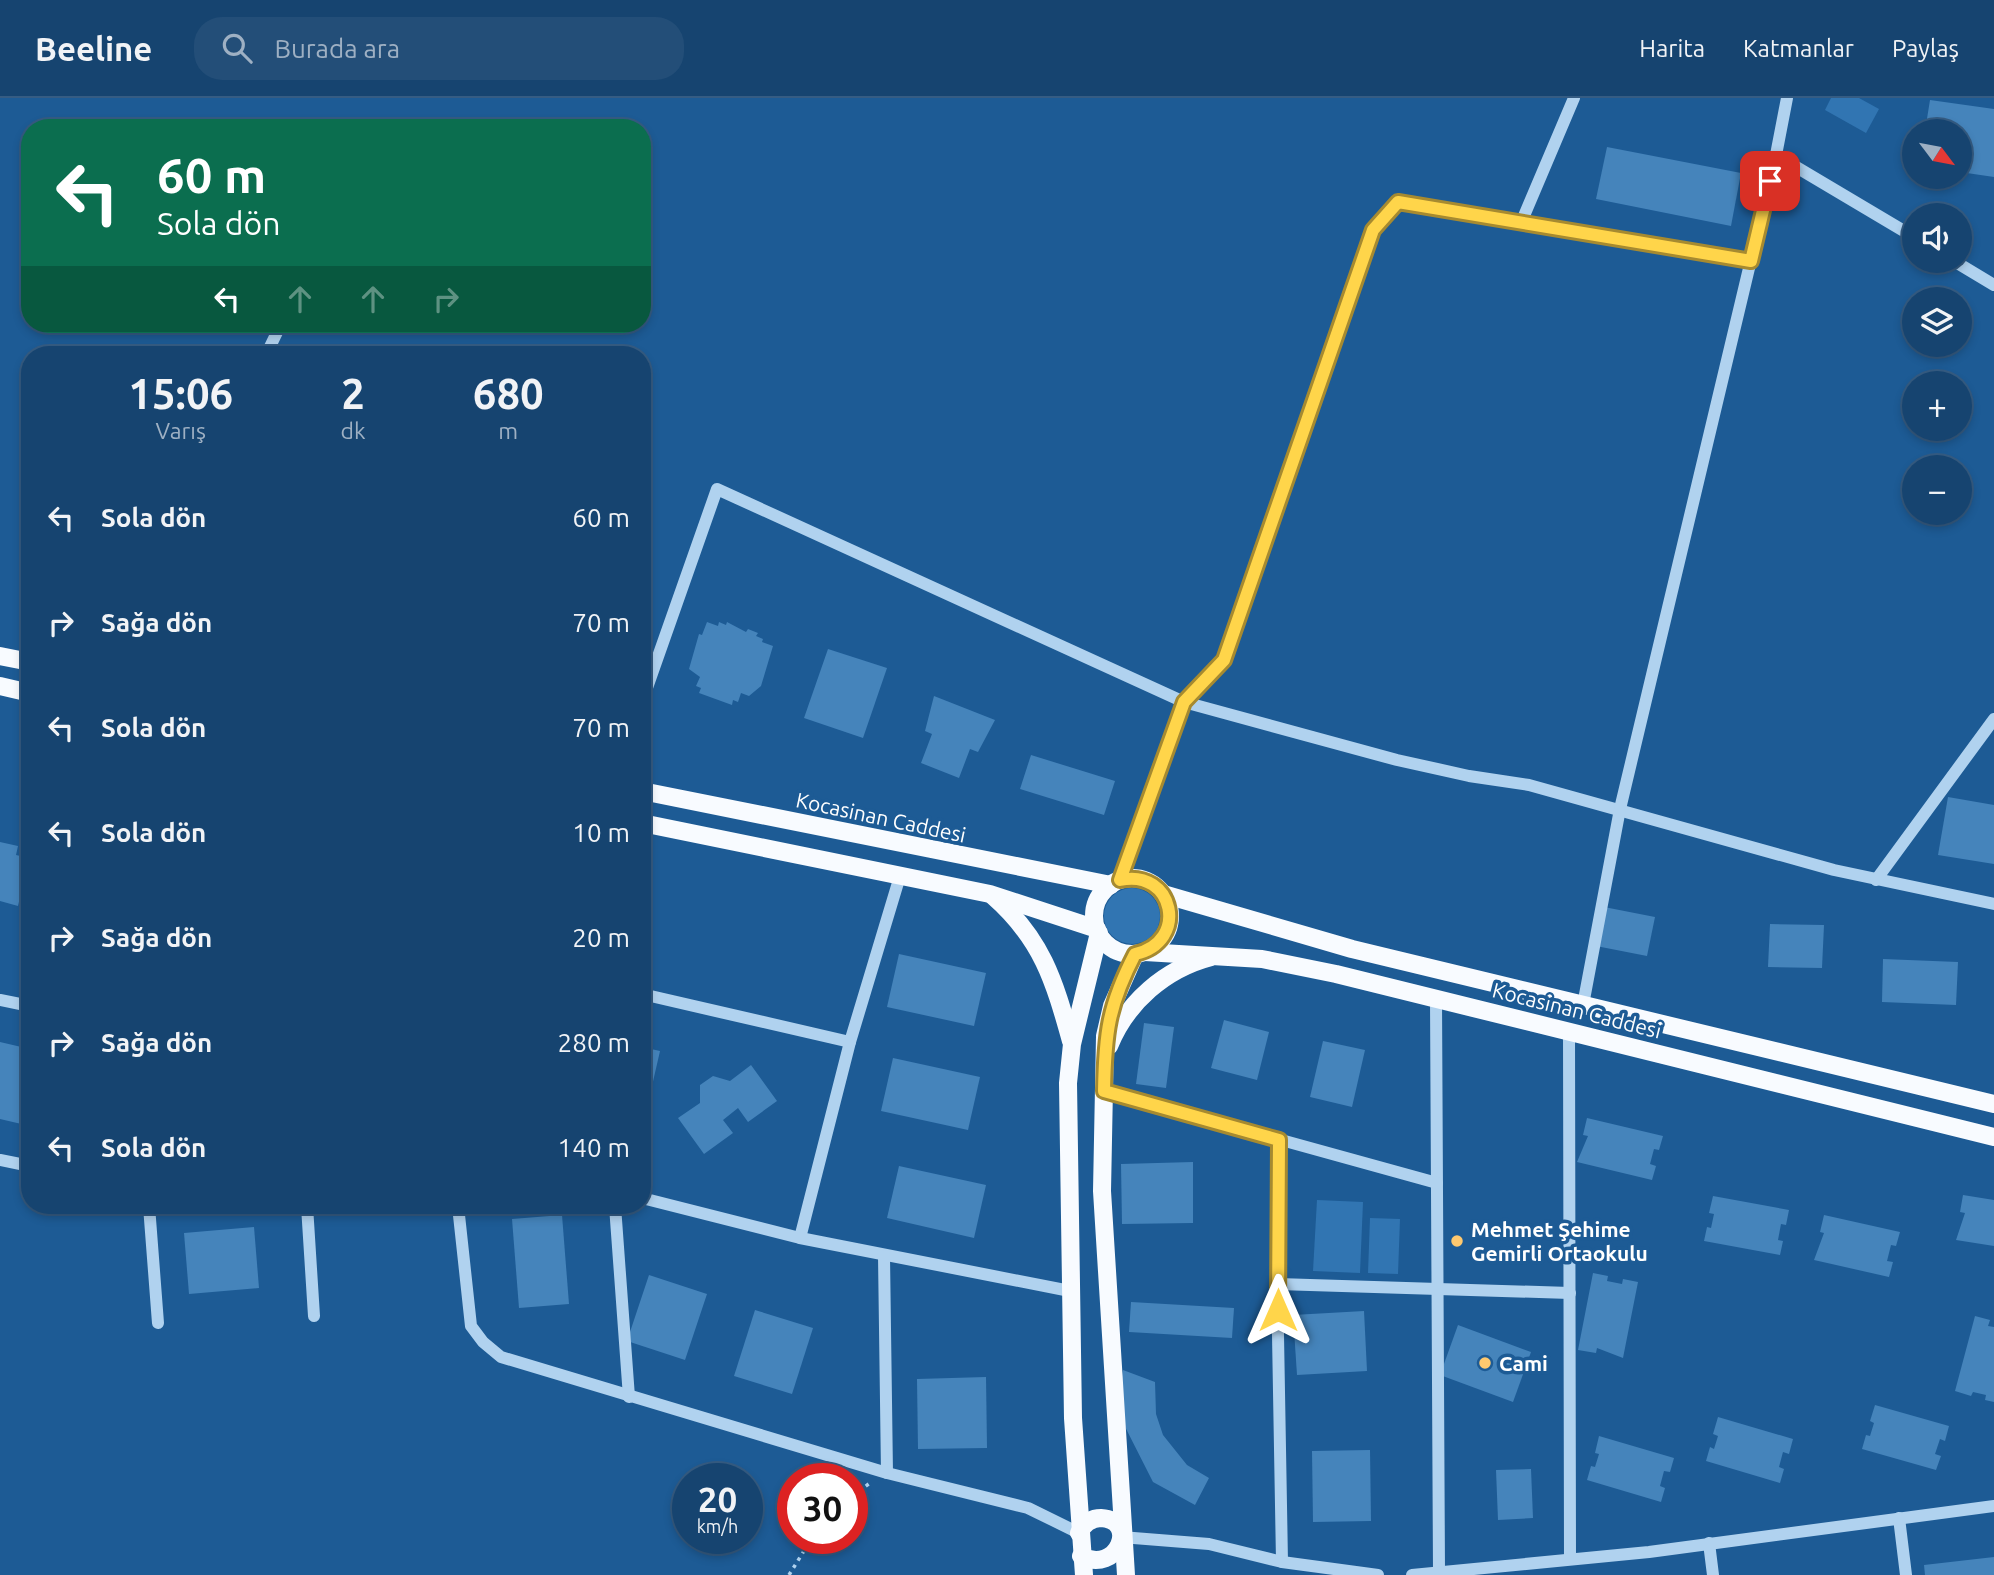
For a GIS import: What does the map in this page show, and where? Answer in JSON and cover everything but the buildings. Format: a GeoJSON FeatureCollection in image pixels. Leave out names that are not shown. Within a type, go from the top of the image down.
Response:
{"type":"FeatureCollection","features":[{"type":"Feature","properties":{"kind":"main road"},"geometry":{"type":"LineString","coordinates":[[0,656],[21,660]]}},
{"type":"Feature","properties":{"kind":"main road"},"geometry":{"type":"LineString","coordinates":[[0,686],[21,691]]}},
{"type":"Feature","properties":{"kind":"main road","name":"Kocasinan Caddesi"},"geometry":{"type":"LineString","coordinates":[[651,794],[1115,883]]}},
{"type":"Feature","properties":{"kind":"main road"},"geometry":{"type":"LineString","coordinates":[[651,825],[990,894],[1098,931],[1116,950],[1140,953],[1154,947],[1167,932],[1170,913],[1163,894],[1148,882],[1139,879],[1115,883],[1103,892],[1095,909],[1098,931],[1072,1044],[1069,1083],[1070,1291],[1079,1533],[1084,1575]]}},
{"type":"Feature","properties":{"kind":"main road"},"geometry":{"type":"LineString","coordinates":[[990,894],[1017,920],[1047,964],[1072,1044]]}},
{"type":"Feature","properties":{"kind":"main road","name":"Kocasinan Caddesi"},"geometry":{"type":"LineString","coordinates":[[1163,894],[1306,937],[1994,1104]]}},
{"type":"Feature","properties":{"kind":"main road"},"geometry":{"type":"LineString","coordinates":[[1126,1575],[1121,1537],[1102,1191],[1104,1059],[1108,1021],[1140,953]]}},
{"type":"Feature","properties":{"kind":"main road","name":"Kocasinan Caddesi"},"geometry":{"type":"LineString","coordinates":[[1140,953],[1223,955],[1300,966],[1994,1136]]}},
{"type":"Feature","properties":{"kind":"main road"},"geometry":{"type":"LineString","coordinates":[[1104,1059],[1121,1023],[1154,985],[1194,963],[1223,955]]}},
{"type":"Feature","properties":{"kind":"main road"},"geometry":{"type":"LineString","coordinates":[[1079,1533],[1088,1522],[1102,1518],[1115,1524],[1121,1537],[1119,1552],[1108,1562],[1093,1563],[1081,1556]]}},
{"type":"Feature","properties":{"kind":"street"},"geometry":{"type":"LineString","coordinates":[[1521,223],[1574,98]]}},
{"type":"Feature","properties":{"kind":"street"},"geometry":{"type":"LineString","coordinates":[[1583,1005],[1620,809],[1776,155],[1787,98]]}},
{"type":"Feature","properties":{"kind":"street"},"geometry":{"type":"LineString","coordinates":[[1776,155],[1902,230]]}},
{"type":"Feature","properties":{"kind":"street"},"geometry":{"type":"LineString","coordinates":[[1115,883],[1184,702],[1224,660],[1373,230],[1398,202],[1751,261]]}},
{"type":"Feature","properties":{"kind":"street"},"geometry":{"type":"LineString","coordinates":[[1972,272],[1994,285]]}},
{"type":"Feature","properties":{"kind":"street"},"geometry":{"type":"LineString","coordinates":[[651,676],[717,489],[1184,702],[1397,760],[1469,776],[1529,785],[1876,880],[1994,904]]}},
{"type":"Feature","properties":{"kind":"street"},"geometry":{"type":"LineString","coordinates":[[1876,880],[1994,719]]}},
{"type":"Feature","properties":{"kind":"street"},"geometry":{"type":"LineString","coordinates":[[800,1238],[850,1042],[900,876]]}},
{"type":"Feature","properties":{"kind":"street"},"geometry":{"type":"LineString","coordinates":[[651,996],[850,1042]]}},
{"type":"Feature","properties":{"kind":"street"},"geometry":{"type":"LineString","coordinates":[[1436,999],[1439,1572]]}},
{"type":"Feature","properties":{"kind":"street"},"geometry":{"type":"LineString","coordinates":[[0,1000],[21,1004]]}},
{"type":"Feature","properties":{"kind":"street"},"geometry":{"type":"LineString","coordinates":[[1569,1032],[1570,1559]]}},
{"type":"Feature","properties":{"kind":"street"},"geometry":{"type":"LineString","coordinates":[[1104,1091],[1437,1183]]}},
{"type":"Feature","properties":{"kind":"street"},"geometry":{"type":"LineString","coordinates":[[1279,1140],[1282,1562]]}},
{"type":"Feature","properties":{"kind":"street"},"geometry":{"type":"LineString","coordinates":[[0,1160],[21,1164]]}},
{"type":"Feature","properties":{"kind":"street"},"geometry":{"type":"LineString","coordinates":[[651,1200],[800,1238],[1070,1291]]}},
{"type":"Feature","properties":{"kind":"street"},"geometry":{"type":"LineString","coordinates":[[150,1214],[158,1323]]}},
{"type":"Feature","properties":{"kind":"street"},"geometry":{"type":"LineString","coordinates":[[308,1214],[314,1316]]}},
{"type":"Feature","properties":{"kind":"street"},"geometry":{"type":"LineString","coordinates":[[459,1214],[471,1326],[483,1342],[513,1363],[887,1473],[1028,1508],[1079,1533]]}},
{"type":"Feature","properties":{"kind":"street"},"geometry":{"type":"LineString","coordinates":[[616,1214],[629,1397]]}},
{"type":"Feature","properties":{"kind":"street"},"geometry":{"type":"LineString","coordinates":[[884,1256],[887,1473]]}},
{"type":"Feature","properties":{"kind":"street"},"geometry":{"type":"LineString","coordinates":[[1278,1284],[1570,1293]]}},
{"type":"Feature","properties":{"kind":"street"},"geometry":{"type":"LineString","coordinates":[[1412,1575],[1533,1569],[1570,1559],[1994,1506]]}},
{"type":"Feature","properties":{"kind":"street"},"geometry":{"type":"LineString","coordinates":[[1899,1517],[1906,1575]]}},
{"type":"Feature","properties":{"kind":"street"},"geometry":{"type":"LineString","coordinates":[[1121,1537],[1209,1544],[1282,1562],[1378,1575]]}},
{"type":"Feature","properties":{"kind":"street"},"geometry":{"type":"LineString","coordinates":[[1709,1543],[1713,1575]]}},
{"type":"Feature","properties":{"kind":"path"},"geometry":{"type":"LineString","coordinates":[[789,1575],[802,1554]]}},
{"type":"Feature","properties":{"kind":"shaded area"},"geometry":{"type":"Polygon","coordinates":[[[1831,98],[1859,98],[1879,109],[1866,133],[1825,110],[1831,98]]]}},
{"type":"Feature","properties":{"kind":"shaded area"},"geometry":{"type":"Polygon","coordinates":[[[1132,888],[1143,890],[1152,896],[1158,905],[1158,927],[1152,936],[1143,942],[1132,944],[1121,942],[1112,936],[1106,927],[1104,916],[1106,905],[1112,896],[1121,890],[1132,888]]]}},
{"type":"Feature","properties":{"kind":"shaded area"},"geometry":{"type":"Polygon","coordinates":[[[1317,1200],[1363,1202],[1360,1273],[1313,1271],[1317,1200]]]}},
{"type":"Feature","properties":{"kind":"shaded area"},"geometry":{"type":"Polygon","coordinates":[[[1370,1218],[1400,1219],[1398,1274],[1368,1273],[1370,1218]]]}},
{"type":"Feature","properties":{"kind":"place","name":"Mehmet Şehime Gemirli Ortaokulu"},"geometry":{"type":"Point","coordinates":[1457,1241]}},
{"type":"Feature","properties":{"kind":"place","name":"Cami"},"geometry":{"type":"Point","coordinates":[1485,1363]}},
{"type":"Feature","properties":{"kind":"route"},"geometry":{"type":"LineString","coordinates":[[1278,1310],[1279,1140],[1104,1091],[1105,1036],[1112,1006],[1135,954],[1154,947],[1161,940],[1167,932],[1170,913],[1168,903],[1157,887],[1139,879],[1120,880],[1184,702],[1224,660],[1373,230],[1398,202],[1751,261],[1770,181]]}}]}
